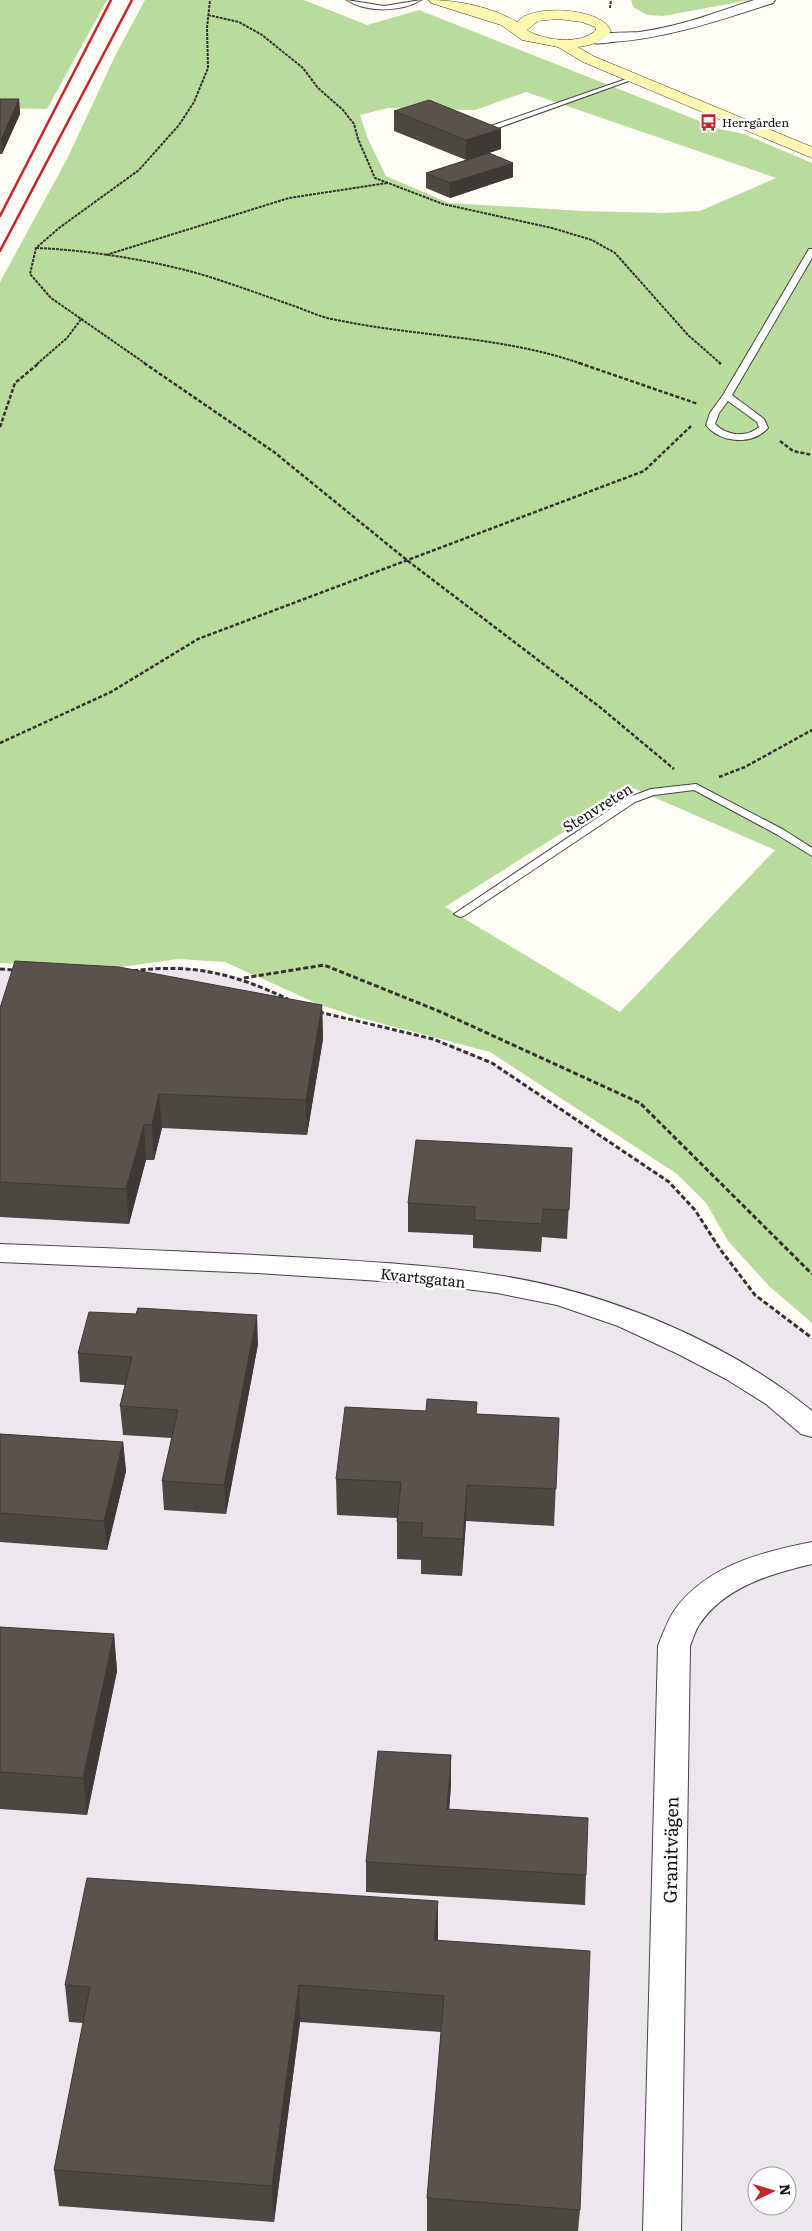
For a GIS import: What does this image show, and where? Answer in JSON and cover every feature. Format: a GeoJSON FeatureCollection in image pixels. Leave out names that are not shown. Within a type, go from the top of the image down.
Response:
{"type":"FeatureCollection","features":[{"type":"Feature","properties":{"kind":"main road"},"geometry":{"type":"LineString","coordinates":[[441,1],[540,17],[569,15],[599,18],[604,28],[603,34],[591,40],[561,43],[529,38],[520,29],[506,22],[441,1]]}},
{"type":"Feature","properties":{"kind":"main road"},"geometry":{"type":"LineString","coordinates":[[520,29],[522,24],[582,3]]}},
{"type":"Feature","properties":{"kind":"main road"},"geometry":{"type":"LineString","coordinates":[[591,40],[600,56],[634,78]]}},
{"type":"Feature","properties":{"kind":"main road"},"geometry":{"type":"LineString","coordinates":[[561,43],[588,58],[812,153]]}},
{"type":"Feature","properties":{"kind":"street"},"geometry":{"type":"LineString","coordinates":[[591,40],[640,36],[692,25],[768,0]]}},
{"type":"Feature","properties":{"kind":"street"},"geometry":{"type":"LineString","coordinates":[[599,18],[635,27],[692,25]]}},
{"type":"Feature","properties":{"kind":"street","name":"Kvartsgatan"},"geometry":{"type":"LineString","coordinates":[[0,1253],[258,1264],[427,1276],[497,1284],[561,1297],[628,1319],[688,1347],[736,1372],[776,1397],[812,1427]]}},
{"type":"Feature","properties":{"kind":"street","name":"Granitvägen"},"geometry":{"type":"LineString","coordinates":[[662,2231],[674,1646],[687,1618],[708,1594],[733,1576],[757,1565],[812,1553]]}},
{"type":"Feature","properties":{"kind":"lane"},"geometry":{"type":"LineString","coordinates":[[350,0],[371,8],[379,8],[418,0]]}},
{"type":"Feature","properties":{"kind":"lane"},"geometry":{"type":"LineString","coordinates":[[492,127],[634,78]]}},
{"type":"Feature","properties":{"kind":"lane"},"geometry":{"type":"LineString","coordinates":[[727,396],[761,421],[764,428],[759,433],[748,436],[724,435],[714,431],[710,425],[714,410],[727,396],[812,251]]}},
{"type":"Feature","properties":{"kind":"lane"},"geometry":{"type":"LineString","coordinates":[[696,787],[780,832],[812,853]]}},
{"type":"Feature","properties":{"kind":"lane","name":"Stenvreten"},"geometry":{"type":"LineString","coordinates":[[460,914],[631,800],[651,792],[672,788],[696,787]]}},
{"type":"Feature","properties":{"kind":"path"},"geometry":{"type":"LineString","coordinates":[[210,0],[208,14],[208,68],[194,102],[179,125],[139,170],[59,228],[36,248],[30,274],[51,298],[274,452],[408,561],[601,708],[696,787],[745,767],[812,730]]}},
{"type":"Feature","properties":{"kind":"path"},"geometry":{"type":"LineString","coordinates":[[208,14],[239,22],[262,35],[303,68],[318,88],[343,110],[354,124],[358,140],[371,165],[375,178],[443,204],[552,228],[592,240],[615,253],[688,335],[738,378]]}},
{"type":"Feature","properties":{"kind":"path"},"geometry":{"type":"LineString","coordinates":[[105,255],[289,198],[389,183]]}},
{"type":"Feature","properties":{"kind":"path"},"geometry":{"type":"LineString","coordinates":[[36,248],[69,249],[161,264],[200,274],[334,320],[372,328],[503,344],[557,355],[714,410]]}},
{"type":"Feature","properties":{"kind":"path"},"geometry":{"type":"LineString","coordinates":[[0,427],[15,383],[67,338],[82,318]]}},
{"type":"Feature","properties":{"kind":"path"},"geometry":{"type":"LineString","coordinates":[[0,743],[111,692],[198,639],[644,471],[688,428],[714,410]]}},
{"type":"Feature","properties":{"kind":"path"},"geometry":{"type":"LineString","coordinates":[[764,428],[793,451],[812,455]]}},
{"type":"Feature","properties":{"kind":"path"},"geometry":{"type":"LineString","coordinates":[[244,978],[324,965],[441,1012],[640,1103],[812,1274]]}},
{"type":"Feature","properties":{"kind":"path"},"geometry":{"type":"LineString","coordinates":[[125,972],[176,966],[211,970],[244,978],[294,1002]]}},
{"type":"Feature","properties":{"kind":"path"},"geometry":{"type":"LineString","coordinates":[[0,969],[18,970]]}},
{"type":"Feature","properties":{"kind":"path"},"geometry":{"type":"LineString","coordinates":[[317,1012],[348,1022],[424,1037],[460,1048],[492,1063],[669,1182],[695,1210],[755,1295],[812,1338]]}},
{"type":"Feature","properties":{"kind":"shaded area"},"geometry":{"type":"Polygon","coordinates":[[[176,966],[211,970],[244,978],[310,1009],[348,1022],[424,1037],[460,1048],[492,1063],[669,1182],[695,1210],[720,1249],[755,1295],[812,1338],[812,2231],[0,2231],[0,969],[109,975],[141,969],[176,966]]]}},
{"type":"Feature","properties":{"kind":"green space"},"geometry":{"type":"Polygon","coordinates":[[[0,0],[107,0],[47,109],[0,108],[0,0]]]}},
{"type":"Feature","properties":{"kind":"green space"},"geometry":{"type":"Polygon","coordinates":[[[145,0],[304,0],[367,25],[419,10],[720,129],[744,134],[812,163],[812,1323],[769,1286],[728,1241],[706,1203],[677,1174],[490,1052],[357,1017],[318,1004],[225,962],[178,959],[107,969],[0,963],[0,282],[67,159],[116,54],[145,0]],[[526,92],[475,110],[388,108],[360,115],[368,139],[386,176],[449,203],[583,211],[663,213],[700,211],[776,178],[526,92]],[[633,788],[445,907],[620,1012],[775,850],[633,788]]]}},
{"type":"Feature","properties":{"kind":"green space"},"geometry":{"type":"Polygon","coordinates":[[[631,0],[750,0],[663,16],[647,15],[633,7],[631,0]]]}},
{"type":"Feature","properties":{"kind":"building"},"geometry":{"type":"Polygon","coordinates":[[[0,99],[19,99],[1,140],[0,140],[0,99]]]}},
{"type":"Feature","properties":{"kind":"building"},"geometry":{"type":"Polygon","coordinates":[[[429,100],[501,129],[466,140],[394,111],[429,100]]]}},
{"type":"Feature","properties":{"kind":"building"},"geometry":{"type":"Polygon","coordinates":[[[489,153],[513,163],[450,183],[426,173],[489,153]]]}},
{"type":"Feature","properties":{"kind":"building"},"geometry":{"type":"Polygon","coordinates":[[[15,961],[119,967],[322,1005],[306,1100],[159,1094],[152,1125],[144,1125],[126,1189],[0,1182],[0,1008],[15,961]]]}},
{"type":"Feature","properties":{"kind":"building"},"geometry":{"type":"Polygon","coordinates":[[[416,1140],[572,1148],[569,1210],[543,1209],[542,1224],[474,1220],[475,1207],[408,1203],[416,1140]]]}},
{"type":"Feature","properties":{"kind":"building"},"geometry":{"type":"Polygon","coordinates":[[[138,1308],[257,1315],[224,1485],[162,1481],[178,1410],[120,1406],[132,1357],[78,1353],[89,1312],[136,1314],[138,1308]]]}},
{"type":"Feature","properties":{"kind":"building"},"geometry":{"type":"Polygon","coordinates":[[[427,1399],[477,1402],[476,1414],[559,1418],[556,1489],[467,1485],[463,1539],[421,1537],[423,1523],[397,1522],[401,1482],[336,1479],[345,1407],[426,1411],[427,1399]]]}},
{"type":"Feature","properties":{"kind":"building"},"geometry":{"type":"Polygon","coordinates":[[[0,1434],[123,1442],[104,1521],[0,1513],[0,1434]]]}},
{"type":"Feature","properties":{"kind":"building"},"geometry":{"type":"Polygon","coordinates":[[[0,1627],[114,1634],[83,1778],[0,1772],[0,1627]]]}},
{"type":"Feature","properties":{"kind":"building"},"geometry":{"type":"Polygon","coordinates":[[[378,1751],[451,1755],[447,1809],[588,1818],[586,1875],[366,1862],[378,1751]]]}},
{"type":"Feature","properties":{"kind":"building"},"geometry":{"type":"Polygon","coordinates":[[[87,1878],[438,1901],[434,1940],[590,1951],[580,2210],[427,2198],[444,1996],[299,1985],[272,2186],[54,2170],[90,1987],[65,1985],[87,1878]]]}},
{"type":"Feature","properties":{"kind":"railway"},"geometry":{"type":"LineString","coordinates":[[0,216],[111,0]]}},
{"type":"Feature","properties":{"kind":"railway"},"geometry":{"type":"LineString","coordinates":[[0,251],[132,0]]}},
{"type":"Feature","properties":{"kind":"place","name":"Herrgården"},"geometry":{"type":"Point","coordinates":[708,122]}}]}
